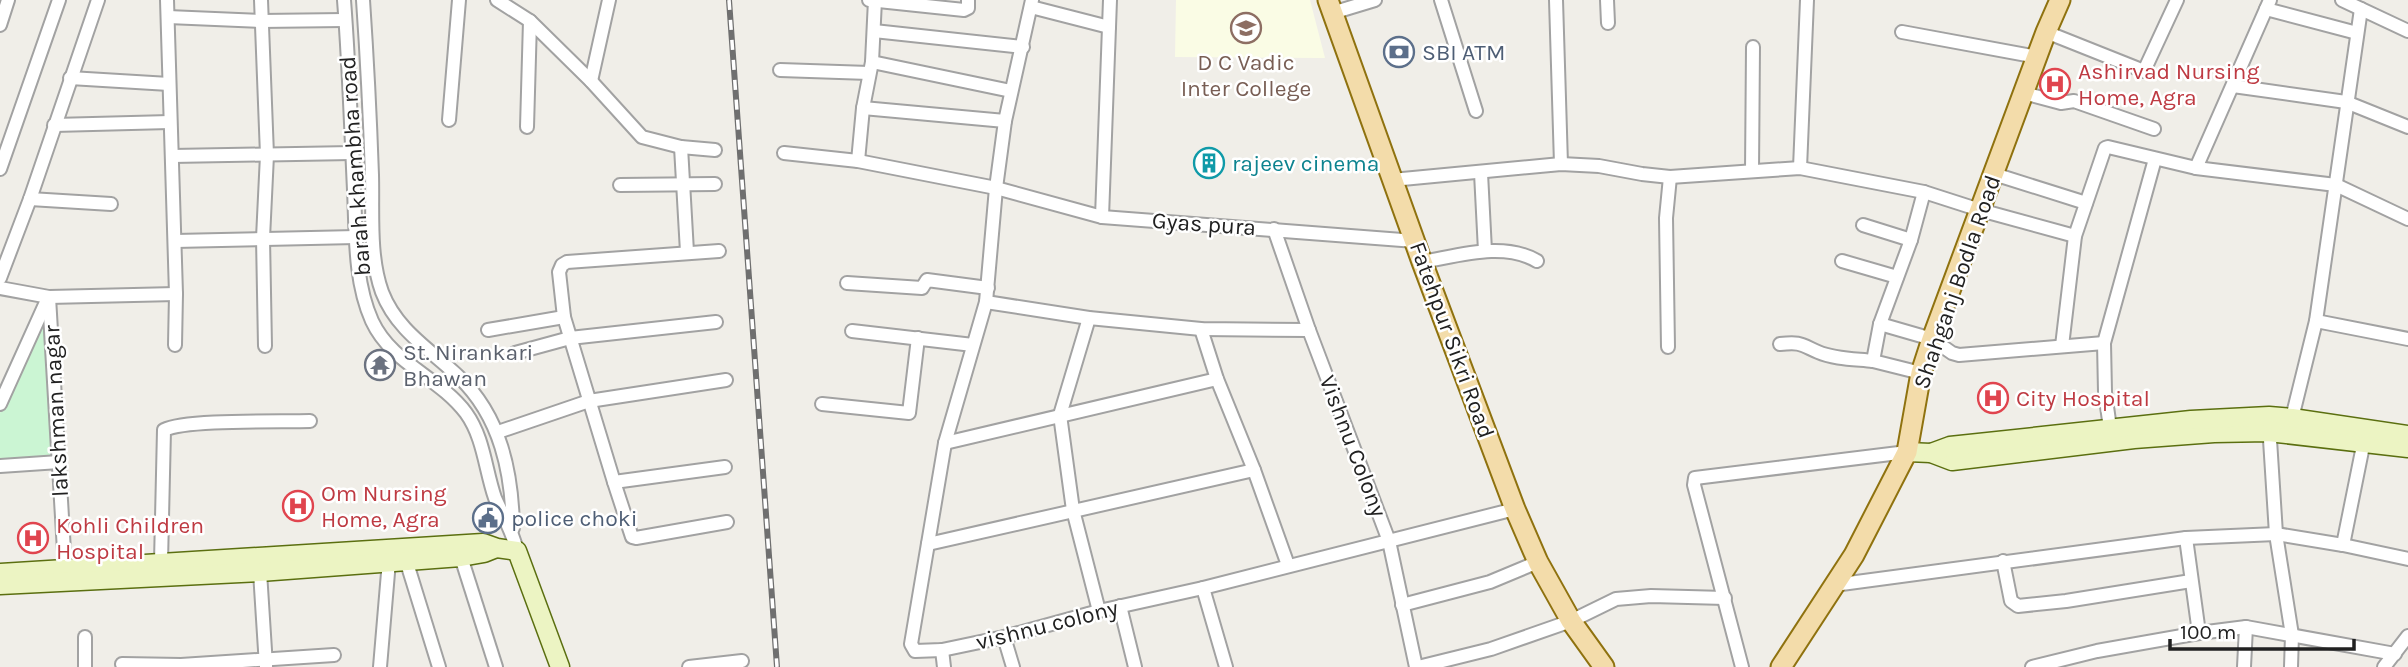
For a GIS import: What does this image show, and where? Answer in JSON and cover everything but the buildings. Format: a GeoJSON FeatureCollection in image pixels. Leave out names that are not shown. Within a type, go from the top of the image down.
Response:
{"type":"FeatureCollection","features":[{"type":"Feature","properties":{"kind":"main road","name":"Shahganj Bodla Road"},"geometry":{"type":"LineString","coordinates":[[1781,667],[1854,555],[1907,452],[1921,373],[1932,339],[2060,0]]}},
{"type":"Feature","properties":{"kind":"main road","name":"Fatehpur Sikri Road"},"geometry":{"type":"LineString","coordinates":[[1330,7],[1515,509],[1538,562],[1571,621],[1604,667]]}},
{"type":"Feature","properties":{"kind":"street"},"geometry":{"type":"LineString","coordinates":[[0,25],[8,0]]}},
{"type":"Feature","properties":{"kind":"street"},"geometry":{"type":"LineString","coordinates":[[0,169],[60,0]]}},
{"type":"Feature","properties":{"kind":"street"},"geometry":{"type":"LineString","coordinates":[[0,278],[98,0]]}},
{"type":"Feature","properties":{"kind":"street"},"geometry":{"type":"LineString","coordinates":[[167,0],[175,241],[175,345]]}},
{"type":"Feature","properties":{"kind":"street"},"geometry":{"type":"LineString","coordinates":[[261,0],[267,155],[263,238],[265,346]]}},
{"type":"Feature","properties":{"kind":"street","name":"barah khambha road"},"geometry":{"type":"LineString","coordinates":[[344,0],[356,237],[364,294],[372,321],[391,350],[445,392],[466,413],[482,446],[495,497],[513,532]]}},
{"type":"Feature","properties":{"kind":"street","name":"barah khambha road"},"geometry":{"type":"LineString","coordinates":[[363,0],[369,82],[373,225],[381,289],[392,314],[414,338],[460,378],[482,404],[498,432],[513,493],[513,532],[517,551],[560,667]]}},
{"type":"Feature","properties":{"kind":"street"},"geometry":{"type":"LineString","coordinates":[[449,120],[459,0]]}},
{"type":"Feature","properties":{"kind":"street"},"geometry":{"type":"LineString","coordinates":[[497,0],[530,21],[591,81],[642,137],[681,147],[715,149]]}},
{"type":"Feature","properties":{"kind":"street"},"geometry":{"type":"LineString","coordinates":[[591,81],[610,0]]}},
{"type":"Feature","properties":{"kind":"street"},"geometry":{"type":"LineString","coordinates":[[869,0],[964,10],[968,8],[968,0]]}},
{"type":"Feature","properties":{"kind":"street"},"geometry":{"type":"LineString","coordinates":[[858,161],[863,108],[871,67],[875,0]]}},
{"type":"Feature","properties":{"kind":"street"},"geometry":{"type":"LineString","coordinates":[[1102,217],[1110,0]]}},
{"type":"Feature","properties":{"kind":"street"},"geometry":{"type":"LineString","coordinates":[[1330,7],[1375,0]]}},
{"type":"Feature","properties":{"kind":"street"},"geometry":{"type":"LineString","coordinates":[[1441,0],[1476,111]]}},
{"type":"Feature","properties":{"kind":"street"},"geometry":{"type":"LineString","coordinates":[[1556,0],[1561,164]]}},
{"type":"Feature","properties":{"kind":"street"},"geometry":{"type":"LineString","coordinates":[[1607,0],[1608,23]]}},
{"type":"Feature","properties":{"kind":"street"},"geometry":{"type":"LineString","coordinates":[[1800,168],[1807,0]]}},
{"type":"Feature","properties":{"kind":"street"},"geometry":{"type":"LineString","coordinates":[[2046,32],[2144,71],[2177,0]]}},
{"type":"Feature","properties":{"kind":"street"},"geometry":{"type":"LineString","coordinates":[[2342,0],[2408,31]]}},
{"type":"Feature","properties":{"kind":"street"},"geometry":{"type":"LineString","coordinates":[[1032,3],[1109,27]]}},
{"type":"Feature","properties":{"kind":"street","name":"vishnu colony"},"geometry":{"type":"LineString","coordinates":[[1032,3],[1005,121],[986,302],[945,443],[911,644],[918,652],[942,650],[1003,637],[1515,509]]}},
{"type":"Feature","properties":{"kind":"street"},"geometry":{"type":"LineString","coordinates":[[2196,168],[2268,4],[2357,33]]}},
{"type":"Feature","properties":{"kind":"street"},"geometry":{"type":"LineString","coordinates":[[2292,418],[2316,321],[2361,9]]}},
{"type":"Feature","properties":{"kind":"street"},"geometry":{"type":"LineString","coordinates":[[168,17],[260,21],[345,20]]}},
{"type":"Feature","properties":{"kind":"street"},"geometry":{"type":"LineString","coordinates":[[527,127],[530,21]]}},
{"type":"Feature","properties":{"kind":"street"},"geometry":{"type":"LineString","coordinates":[[874,30],[1023,47]]}},
{"type":"Feature","properties":{"kind":"street"},"geometry":{"type":"LineString","coordinates":[[1902,32],[2037,58]]}},
{"type":"Feature","properties":{"kind":"street"},"geometry":{"type":"LineString","coordinates":[[1752,170],[1753,47]]}},
{"type":"Feature","properties":{"kind":"street"},"geometry":{"type":"LineString","coordinates":[[780,70],[871,67],[1011,91]]}},
{"type":"Feature","properties":{"kind":"street"},"geometry":{"type":"LineString","coordinates":[[70,78],[169,84]]}},
{"type":"Feature","properties":{"kind":"street"},"geometry":{"type":"LineString","coordinates":[[2232,86],[2346,102],[2408,127]]}},
{"type":"Feature","properties":{"kind":"street"},"geometry":{"type":"LineString","coordinates":[[2024,93],[2061,103],[2074,101],[2154,130]]}},
{"type":"Feature","properties":{"kind":"street"},"geometry":{"type":"LineString","coordinates":[[863,108],[1005,121]]}},
{"type":"Feature","properties":{"kind":"street"},"geometry":{"type":"LineString","coordinates":[[54,125],[170,122]]}},
{"type":"Feature","properties":{"kind":"street"},"geometry":{"type":"LineString","coordinates":[[2062,345],[2074,236],[2105,148],[2113,146],[2196,168],[2336,185],[2408,219]]}},
{"type":"Feature","properties":{"kind":"street"},"geometry":{"type":"LineString","coordinates":[[681,147],[681,185],[687,252]]}},
{"type":"Feature","properties":{"kind":"street"},"geometry":{"type":"LineString","coordinates":[[173,156],[352,153]]}},
{"type":"Feature","properties":{"kind":"street","name":"Gyas pura"},"geometry":{"type":"LineString","coordinates":[[784,153],[858,161],[996,188],[1102,217],[1415,241]]}},
{"type":"Feature","properties":{"kind":"street"},"geometry":{"type":"LineString","coordinates":[[2110,428],[2105,392],[2104,343],[2155,159]]}},
{"type":"Feature","properties":{"kind":"street"},"geometry":{"type":"LineString","coordinates":[[1392,180],[1561,164],[1599,166],[1670,177],[1800,168],[1924,191],[1980,210],[2074,236]]}},
{"type":"Feature","properties":{"kind":"street"},"geometry":{"type":"LineString","coordinates":[[1481,173],[1485,251]]}},
{"type":"Feature","properties":{"kind":"street"},"geometry":{"type":"LineString","coordinates":[[1994,174],[2086,203]]}},
{"type":"Feature","properties":{"kind":"street"},"geometry":{"type":"LineString","coordinates":[[1668,347],[1666,218],[1670,177]]}},
{"type":"Feature","properties":{"kind":"street"},"geometry":{"type":"LineString","coordinates":[[620,185],[715,184]]}},
{"type":"Feature","properties":{"kind":"street"},"geometry":{"type":"LineString","coordinates":[[1873,361],[1880,324],[1911,240],[1924,191]]}},
{"type":"Feature","properties":{"kind":"street"},"geometry":{"type":"LineString","coordinates":[[30,199],[111,204]]}},
{"type":"Feature","properties":{"kind":"street"},"geometry":{"type":"LineString","coordinates":[[1863,225],[1911,240]]}},
{"type":"Feature","properties":{"kind":"street","name":"Vishnu Colony"},"geometry":{"type":"LineString","coordinates":[[1274,229],[1389,541],[1417,667]]}},
{"type":"Feature","properties":{"kind":"street"},"geometry":{"type":"LineString","coordinates":[[175,241],[356,237]]}},
{"type":"Feature","properties":{"kind":"street"},"geometry":{"type":"LineString","coordinates":[[719,251],[567,262],[559,272],[564,317],[630,533],[636,538],[727,522]]}},
{"type":"Feature","properties":{"kind":"street"},"geometry":{"type":"LineString","coordinates":[[1422,262],[1485,251],[1519,252],[1537,261]]}},
{"type":"Feature","properties":{"kind":"street"},"geometry":{"type":"LineString","coordinates":[[1842,261],[1898,276]]}},
{"type":"Feature","properties":{"kind":"street"},"geometry":{"type":"LineString","coordinates":[[848,283],[922,288],[927,280],[988,288]]}},
{"type":"Feature","properties":{"kind":"street"},"geometry":{"type":"LineString","coordinates":[[0,288],[49,297],[176,294]]}},
{"type":"Feature","properties":{"kind":"street"},"geometry":{"type":"LineString","coordinates":[[0,404],[49,297]]}},
{"type":"Feature","properties":{"kind":"street","name":"lakshman nagar"},"geometry":{"type":"LineString","coordinates":[[49,297],[65,568]]}},
{"type":"Feature","properties":{"kind":"street"},"geometry":{"type":"LineString","coordinates":[[986,302],[1089,318],[1202,329],[1309,330]]}},
{"type":"Feature","properties":{"kind":"street"},"geometry":{"type":"LineString","coordinates":[[488,330],[564,317]]}},
{"type":"Feature","properties":{"kind":"street"},"geometry":{"type":"LineString","coordinates":[[1089,318],[1060,415],[1073,510],[1100,611]]}},
{"type":"Feature","properties":{"kind":"street"},"geometry":{"type":"LineString","coordinates":[[2316,321],[2408,339]]}},
{"type":"Feature","properties":{"kind":"street"},"geometry":{"type":"LineString","coordinates":[[515,353],[570,338],[716,322]]}},
{"type":"Feature","properties":{"kind":"street"},"geometry":{"type":"LineString","coordinates":[[1880,324],[1932,339],[1959,355],[2104,343]]}},
{"type":"Feature","properties":{"kind":"street"},"geometry":{"type":"LineString","coordinates":[[1202,329],[1217,379],[1254,470],[1288,565]]}},
{"type":"Feature","properties":{"kind":"street"},"geometry":{"type":"LineString","coordinates":[[852,331],[973,345]]}},
{"type":"Feature","properties":{"kind":"street"},"geometry":{"type":"LineString","coordinates":[[822,404],[909,413],[918,338]]}},
{"type":"Feature","properties":{"kind":"street"},"geometry":{"type":"LineString","coordinates":[[1780,344],[1799,343],[1819,352],[1921,373]]}},
{"type":"Feature","properties":{"kind":"street"},"geometry":{"type":"LineString","coordinates":[[945,443],[1217,379]]}},
{"type":"Feature","properties":{"kind":"street"},"geometry":{"type":"LineString","coordinates":[[498,432],[589,401],[726,380]]}},
{"type":"Feature","properties":{"kind":"street"},"geometry":{"type":"LineString","coordinates":[[1742,667],[1693,485],[1695,478],[1907,452],[1931,453],[1952,461],[2269,424],[2292,418],[2408,448]]}},
{"type":"Feature","properties":{"kind":"street"},"geometry":{"type":"LineString","coordinates":[[162,562],[164,430],[210,424],[310,421]]}},
{"type":"Feature","properties":{"kind":"street"},"geometry":{"type":"LineString","coordinates":[[2269,424],[2276,534],[2292,635],[2291,667]]}},
{"type":"Feature","properties":{"kind":"street"},"geometry":{"type":"LineString","coordinates":[[1931,453],[1951,446],[2110,428],[2269,424],[2365,436],[2408,435]]}},
{"type":"Feature","properties":{"kind":"street"},"geometry":{"type":"LineString","coordinates":[[2343,545],[2365,436]]}},
{"type":"Feature","properties":{"kind":"street"},"geometry":{"type":"LineString","coordinates":[[0,466],[59,462]]}},
{"type":"Feature","properties":{"kind":"street"},"geometry":{"type":"LineString","coordinates":[[614,482],[725,467]]}},
{"type":"Feature","properties":{"kind":"street"},"geometry":{"type":"LineString","coordinates":[[928,544],[1254,470]]}},
{"type":"Feature","properties":{"kind":"street"},"geometry":{"type":"LineString","coordinates":[[1834,585],[2186,538],[2276,534],[2408,559]]}},
{"type":"Feature","properties":{"kind":"street"},"geometry":{"type":"LineString","coordinates":[[2186,538],[2199,632]]}},
{"type":"Feature","properties":{"kind":"street"},"geometry":{"type":"LineString","coordinates":[[0,573],[483,543],[517,551]]}},
{"type":"Feature","properties":{"kind":"street"},"geometry":{"type":"LineString","coordinates":[[0,585],[260,572],[461,557],[484,554],[497,548]]}},
{"type":"Feature","properties":{"kind":"street"},"geometry":{"type":"LineString","coordinates":[[461,557],[496,667]]}},
{"type":"Feature","properties":{"kind":"street"},"geometry":{"type":"LineString","coordinates":[[380,667],[398,561]]}},
{"type":"Feature","properties":{"kind":"street"},"geometry":{"type":"LineString","coordinates":[[398,561],[439,667]]}},
{"type":"Feature","properties":{"kind":"street"},"geometry":{"type":"LineString","coordinates":[[2003,561],[2011,601],[2018,606],[2191,581]]}},
{"type":"Feature","properties":{"kind":"street"},"geometry":{"type":"LineString","coordinates":[[1402,605],[1490,582],[1538,562]]}},
{"type":"Feature","properties":{"kind":"street"},"geometry":{"type":"LineString","coordinates":[[260,572],[266,663]]}},
{"type":"Feature","properties":{"kind":"street"},"geometry":{"type":"LineString","coordinates":[[1203,588],[1226,667]]}},
{"type":"Feature","properties":{"kind":"street"},"geometry":{"type":"LineString","coordinates":[[1417,667],[1491,649],[1571,621],[1616,599],[1651,596],[1725,598]]}},
{"type":"Feature","properties":{"kind":"street"},"geometry":{"type":"LineString","coordinates":[[1120,606],[1135,667]]}},
{"type":"Feature","properties":{"kind":"street"},"geometry":{"type":"LineString","coordinates":[[2244,667],[2246,627]]}},
{"type":"Feature","properties":{"kind":"street"},"geometry":{"type":"LineString","coordinates":[[2032,667],[2097,651],[2199,632],[2246,627],[2395,654]]}},
{"type":"Feature","properties":{"kind":"street"},"geometry":{"type":"LineString","coordinates":[[2384,667],[2408,636]]}},
{"type":"Feature","properties":{"kind":"street"},"geometry":{"type":"LineString","coordinates":[[85,637],[85,667]]}},
{"type":"Feature","properties":{"kind":"street"},"geometry":{"type":"LineString","coordinates":[[1003,637],[1013,667]]}},
{"type":"Feature","properties":{"kind":"street"},"geometry":{"type":"LineString","coordinates":[[942,650],[944,667]]}},
{"type":"Feature","properties":{"kind":"street"},"geometry":{"type":"LineString","coordinates":[[122,664],[181,666],[266,663],[334,655]]}},
{"type":"Feature","properties":{"kind":"street"},"geometry":{"type":"LineString","coordinates":[[689,667],[742,661]]}},
{"type":"Feature","properties":{"kind":"shaded area","name":"D C Vadic Inter College"},"geometry":{"type":"Polygon","coordinates":[[[1176,0],[1310,0],[1325,58],[1175,57],[1176,0]]]}},
{"type":"Feature","properties":{"kind":"green space"},"geometry":{"type":"Polygon","coordinates":[[[48,310],[54,462],[0,464],[0,413],[48,310]]]}},
{"type":"Feature","properties":{"kind":"railway"},"geometry":{"type":"LineString","coordinates":[[729,0],[777,667]]}},
{"type":"Feature","properties":{"kind":"place","name":"D C Vadic Inter College"},"geometry":{"type":"Point","coordinates":[1246,28]}},
{"type":"Feature","properties":{"kind":"place","name":"SBI ATM"},"geometry":{"type":"Point","coordinates":[1399,52]}},
{"type":"Feature","properties":{"kind":"place","name":"Ashirvad Nursing Home, Agra"},"geometry":{"type":"Point","coordinates":[2055,84]}},
{"type":"Feature","properties":{"kind":"place","name":"rajeev cinema"},"geometry":{"type":"Point","coordinates":[1209,163]}},
{"type":"Feature","properties":{"kind":"place","name":"St. Nirankari Bhawan"},"geometry":{"type":"Point","coordinates":[380,365]}},
{"type":"Feature","properties":{"kind":"place","name":"City Hospital"},"geometry":{"type":"Point","coordinates":[1993,398]}},
{"type":"Feature","properties":{"kind":"place","name":"Om Nursing Home, Agra"},"geometry":{"type":"Point","coordinates":[298,506]}},
{"type":"Feature","properties":{"kind":"place","name":"police choki"},"geometry":{"type":"Point","coordinates":[488,518]}},
{"type":"Feature","properties":{"kind":"place","name":"Kohli Children Hospital"},"geometry":{"type":"Point","coordinates":[33,538]}}]}
